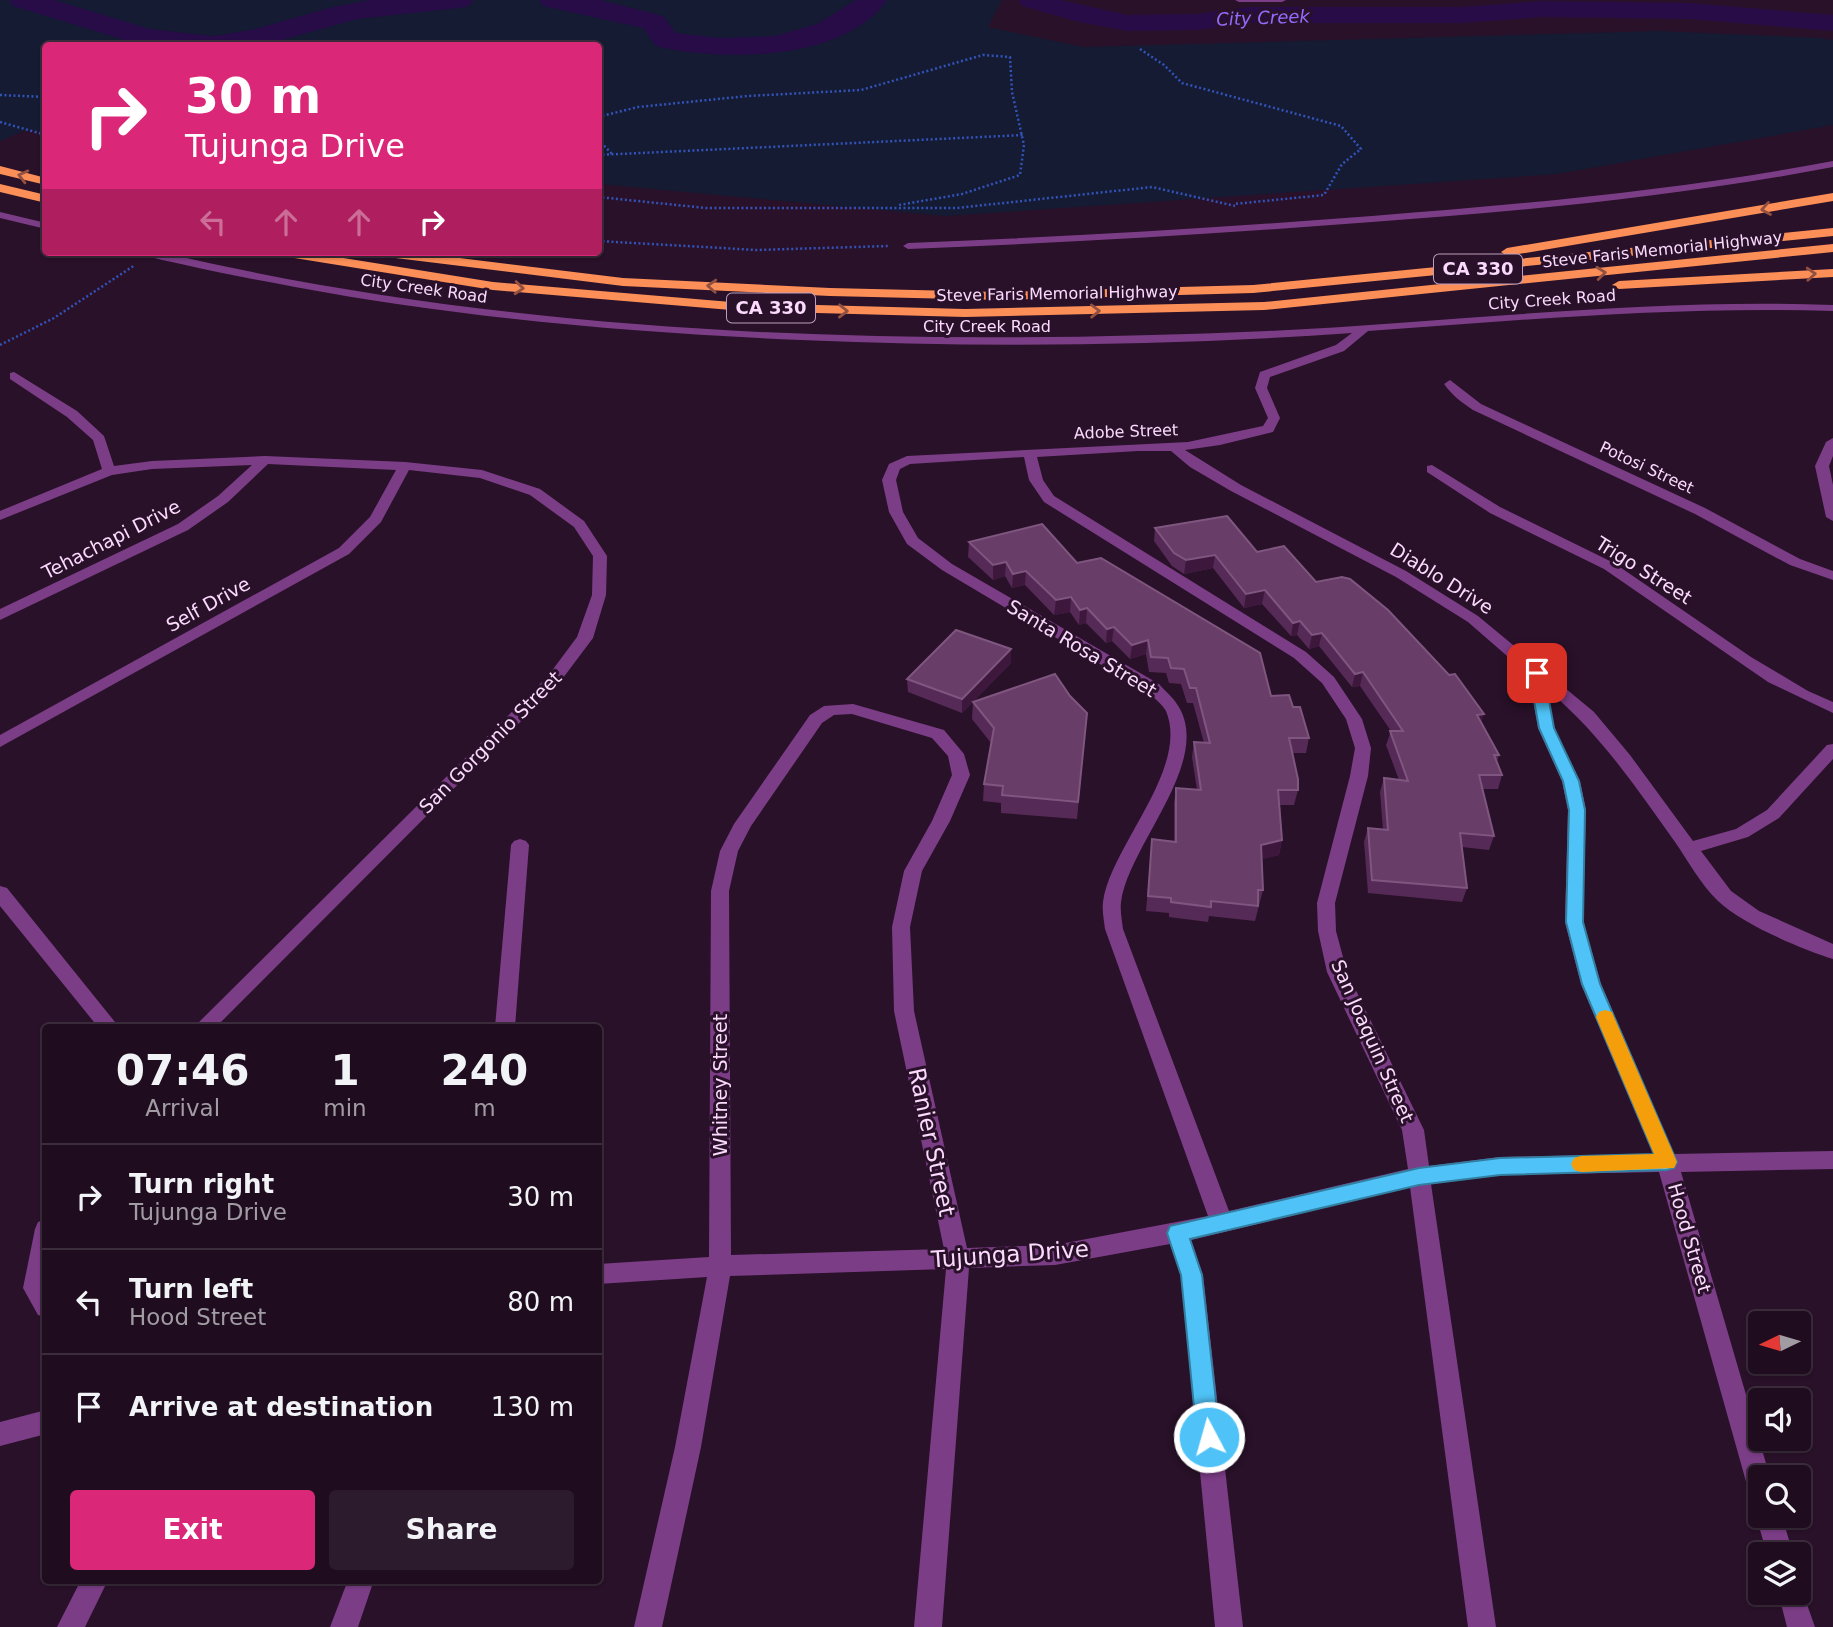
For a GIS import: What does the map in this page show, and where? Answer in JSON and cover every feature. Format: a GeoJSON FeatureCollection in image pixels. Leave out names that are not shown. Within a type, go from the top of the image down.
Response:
{"type":"FeatureCollection","features":[{"type":"Feature","properties":{"kind":"highway"},"geometry":{"type":"LineString","coordinates":[[0,170],[42,181]]}},
{"type":"Feature","properties":{"kind":"highway"},"geometry":{"type":"LineString","coordinates":[[0,188],[42,198]]}},
{"type":"Feature","properties":{"kind":"highway"},"geometry":{"type":"LineString","coordinates":[[1123,294],[1464,258],[1671,226],[1833,197]]}},
{"type":"Feature","properties":{"kind":"highway","name":"Steve Faris Memorial Highway"},"geometry":{"type":"LineString","coordinates":[[412,256],[623,282],[911,294],[1123,294],[1328,283],[1833,232]]}},
{"type":"Feature","properties":{"kind":"highway","name":"Steve Faris Memorial Highway"},"geometry":{"type":"LineString","coordinates":[[307,256],[493,286],[743,307],[965,313],[1264,306],[1484,286],[1833,248]]}},
{"type":"Feature","properties":{"kind":"highway"},"geometry":{"type":"LineString","coordinates":[[1264,306],[1833,273]]}},
{"type":"Feature","properties":{"kind":"street"},"geometry":{"type":"LineString","coordinates":[[1239,0],[1282,0]]}},
{"type":"Feature","properties":{"kind":"street"},"geometry":{"type":"LineString","coordinates":[[908,246],[1104,239],[1533,208],[1717,186],[1833,164]]}},
{"type":"Feature","properties":{"kind":"street"},"geometry":{"type":"LineString","coordinates":[[0,215],[42,225]]}},
{"type":"Feature","properties":{"kind":"street","name":"City Creek Road"},"geometry":{"type":"LineString","coordinates":[[163,256],[272,280],[422,305],[694,332],[1002,342],[1274,334],[1710,305],[1833,308]]}},
{"type":"Feature","properties":{"kind":"street","name":"Adobe Street"},"geometry":{"type":"LineString","coordinates":[[894,467],[907,460],[1138,447],[1176,449],[1268,429],[1274,418],[1261,388],[1265,375],[1340,348],[1364,328]]}},
{"type":"Feature","properties":{"kind":"street"},"geometry":{"type":"LineString","coordinates":[[14,376],[72,414],[99,439],[109,471]]}},
{"type":"Feature","properties":{"kind":"street","name":"Potosi Street"},"geometry":{"type":"LineString","coordinates":[[1450,384],[1461,397],[1477,407],[1700,511],[1795,562],[1833,576]]}},
{"type":"Feature","properties":{"kind":"street"},"geometry":{"type":"LineString","coordinates":[[1833,442],[1822,466],[1833,517]]}},
{"type":"Feature","properties":{"kind":"street","name":"Diablo Drive"},"geometry":{"type":"LineString","coordinates":[[1176,449],[1195,464],[1236,488],[1401,574],[1462,612],[1588,716],[1624,759],[1724,895],[1743,909],[1833,952]]}},
{"type":"Feature","properties":{"kind":"street","name":"San Joaquin Street"},"geometry":{"type":"LineString","coordinates":[[1030,453],[1035,480],[1049,499],[1300,655],[1328,680],[1354,719],[1363,748],[1359,776],[1326,904],[1327,931],[1337,972],[1413,1130],[1482,1627]]}},
{"type":"Feature","properties":{"kind":"street","name":"San Gorgonio Street"},"geometry":{"type":"LineString","coordinates":[[0,516],[109,471],[152,465],[265,460],[405,466],[482,474],[535,492],[579,524],[600,556],[599,595],[585,638],[554,679],[207,1024]]}},
{"type":"Feature","properties":{"kind":"street","name":"Tehachapi Drive"},"geometry":{"type":"LineString","coordinates":[[0,615],[183,527],[223,499],[265,460]]}},
{"type":"Feature","properties":{"kind":"street","name":"Self Drive"},"geometry":{"type":"LineString","coordinates":[[0,742],[344,551],[376,519],[405,466]]}},
{"type":"Feature","properties":{"kind":"street","name":"Santa Rosa Street"},"geometry":{"type":"LineString","coordinates":[[894,467],[889,480],[896,512],[912,541],[947,567],[1153,688],[1174,711],[1177,741],[1170,774],[1125,863],[1111,900],[1114,929],[1222,1223]]}},
{"type":"Feature","properties":{"kind":"street","name":"Trigo Street"},"geometry":{"type":"LineString","coordinates":[[1432,469],[1457,490],[1610,567],[1801,696],[1833,708]]}},
{"type":"Feature","properties":{"kind":"street","name":"Hood Street"},"geometry":{"type":"LineString","coordinates":[[1537,673],[1546,728],[1571,781],[1577,810],[1574,922],[1591,984],[1667,1162],[1754,1465]]}},
{"type":"Feature","properties":{"kind":"street","name":"Whitney Street"},"geometry":{"type":"LineString","coordinates":[[648,1627],[688,1447],[720,1265],[720,891],[729,851],[743,824],[816,719],[830,710],[853,709],[938,734],[956,754]]}},
{"type":"Feature","properties":{"kind":"street"},"geometry":{"type":"LineString","coordinates":[[1688,849],[1742,833],[1773,814],[1833,749]]}},
{"type":"Feature","properties":{"kind":"street","name":"Ranier Street"},"geometry":{"type":"LineString","coordinates":[[928,1627],[958,1260],[904,1011],[901,928],[912,871],[941,821],[961,775],[956,754]]}},
{"type":"Feature","properties":{"kind":"street"},"geometry":{"type":"LineString","coordinates":[[505,1024],[520,845]]}},
{"type":"Feature","properties":{"kind":"street"},"geometry":{"type":"LineString","coordinates":[[0,893],[107,1024]]}},
{"type":"Feature","properties":{"kind":"street","name":"Tujunga Drive"},"geometry":{"type":"LineString","coordinates":[[602,1274],[720,1265],[958,1260],[1055,1255],[1177,1233],[1419,1177],[1500,1166],[1833,1160]]}},
{"type":"Feature","properties":{"kind":"street"},"geometry":{"type":"LineString","coordinates":[[1177,1233],[1192,1275],[1229,1627]]}},
{"type":"Feature","properties":{"kind":"street"},"geometry":{"type":"LineString","coordinates":[[42,1250],[35,1288],[42,1300]]}},
{"type":"Feature","properties":{"kind":"street"},"geometry":{"type":"LineString","coordinates":[[0,1434],[42,1423]]}},
{"type":"Feature","properties":{"kind":"street"},"geometry":{"type":"LineString","coordinates":[[71,1627],[94,1584]]}},
{"type":"Feature","properties":{"kind":"street"},"geometry":{"type":"LineString","coordinates":[[344,1627],[360,1584]]}},
{"type":"Feature","properties":{"kind":"street"},"geometry":{"type":"LineString","coordinates":[[1795,1605],[1801,1627]]}},
{"type":"Feature","properties":{"kind":"path"},"geometry":{"type":"LineString","coordinates":[[1140,49],[1164,65],[1182,83],[1341,126],[1361,149],[1342,164],[1324,195],[1230,205]]}},
{"type":"Feature","properties":{"kind":"path"},"geometry":{"type":"LineString","coordinates":[[602,116],[638,107],[748,96],[861,90],[983,55],[1010,57],[1013,94],[1024,135],[1025,163],[1020,175],[962,194],[886,208]]}},
{"type":"Feature","properties":{"kind":"path"},"geometry":{"type":"LineString","coordinates":[[0,94],[42,97]]}},
{"type":"Feature","properties":{"kind":"path"},"geometry":{"type":"LineString","coordinates":[[0,122],[42,134]]}},
{"type":"Feature","properties":{"kind":"path"},"geometry":{"type":"LineString","coordinates":[[602,155],[1024,135]]}},
{"type":"Feature","properties":{"kind":"path"},"geometry":{"type":"LineString","coordinates":[[602,144],[612,155]]}},
{"type":"Feature","properties":{"kind":"path"},"geometry":{"type":"LineString","coordinates":[[602,197],[706,208],[957,208],[1153,187],[1243,208]]}},
{"type":"Feature","properties":{"kind":"path"},"geometry":{"type":"LineString","coordinates":[[602,241],[757,250],[908,246]]}},
{"type":"Feature","properties":{"kind":"path"},"geometry":{"type":"LineString","coordinates":[[0,345],[54,318],[145,256]]}},
{"type":"Feature","properties":{"kind":"shaded area"},"geometry":{"type":"Polygon","coordinates":[[[0,0],[1002,0],[988,27],[1083,47],[1658,31],[1833,40],[1833,125],[1557,174],[945,216],[602,184],[602,42],[42,42],[42,132],[26,130],[0,141],[0,0]]]}},
{"type":"Feature","properties":{"kind":"building"},"geometry":{"type":"Polygon","coordinates":[[[1227,516],[1257,552],[1284,546],[1316,582],[1342,577],[1350,579],[1388,610],[1449,675],[1455,674],[1484,714],[1477,715],[1499,755],[1494,755],[1502,775],[1479,775],[1494,836],[1460,833],[1467,888],[1372,880],[1368,828],[1388,830],[1384,778],[1408,781],[1390,731],[1403,731],[1363,672],[1355,674],[1322,633],[1312,635],[1300,621],[1293,623],[1265,590],[1246,594],[1215,555],[1186,560],[1174,553],[1155,528],[1227,516]]]}},
{"type":"Feature","properties":{"kind":"building"},"geometry":{"type":"Polygon","coordinates":[[[1042,524],[1077,563],[1101,558],[1260,653],[1271,696],[1289,695],[1293,707],[1300,707],[1309,738],[1289,738],[1298,790],[1278,790],[1282,840],[1261,845],[1263,890],[1258,890],[1258,906],[1211,901],[1211,907],[1148,896],[1152,839],[1176,842],[1176,788],[1201,790],[1194,742],[1210,743],[1196,688],[1190,688],[1184,669],[1171,668],[1168,658],[1151,657],[1148,640],[1132,645],[1114,627],[1107,629],[1087,608],[1080,610],[1071,597],[1056,600],[1026,571],[1013,574],[1006,562],[993,565],[969,542],[1042,524]]]}},
{"type":"Feature","properties":{"kind":"building"},"geometry":{"type":"Polygon","coordinates":[[[956,630],[1011,649],[962,699],[907,679],[956,630]]]}},
{"type":"Feature","properties":{"kind":"building"},"geometry":{"type":"Polygon","coordinates":[[[1055,674],[1070,696],[1087,713],[1078,802],[1002,795],[1003,786],[984,784],[994,728],[973,702],[1055,674]]]}},
{"type":"Feature","properties":{"kind":"waterway","name":"City Creek"},"geometry":{"type":"LineString","coordinates":[[23,0],[128,32],[171,42]]}},
{"type":"Feature","properties":{"kind":"waterway","name":"City Creek"},"geometry":{"type":"LineString","coordinates":[[237,42],[357,10],[459,0]]}},
{"type":"Feature","properties":{"kind":"waterway","name":"City Creek"},"geometry":{"type":"LineString","coordinates":[[553,0],[591,6],[653,22],[666,40],[720,47],[775,45],[802,39],[851,17],[873,0]]}},
{"type":"Feature","properties":{"kind":"waterway","name":"City Creek"},"geometry":{"type":"LineString","coordinates":[[1032,0],[1079,14],[1127,23],[1197,22],[1250,15],[1462,15],[1543,9],[1690,11],[1833,23]]}},
{"type":"Feature","properties":{"kind":"slow traffic"},"geometry":{"type":"LineString","coordinates":[[1581,1164],[1667,1162],[1605,1017]]}},
{"type":"Feature","properties":{"kind":"route"},"geometry":{"type":"LineString","coordinates":[[1209,1437],[1192,1275],[1177,1233],[1419,1177],[1500,1166],[1667,1162],[1591,984],[1574,922],[1577,810],[1571,781],[1546,728],[1537,673]]}}]}
